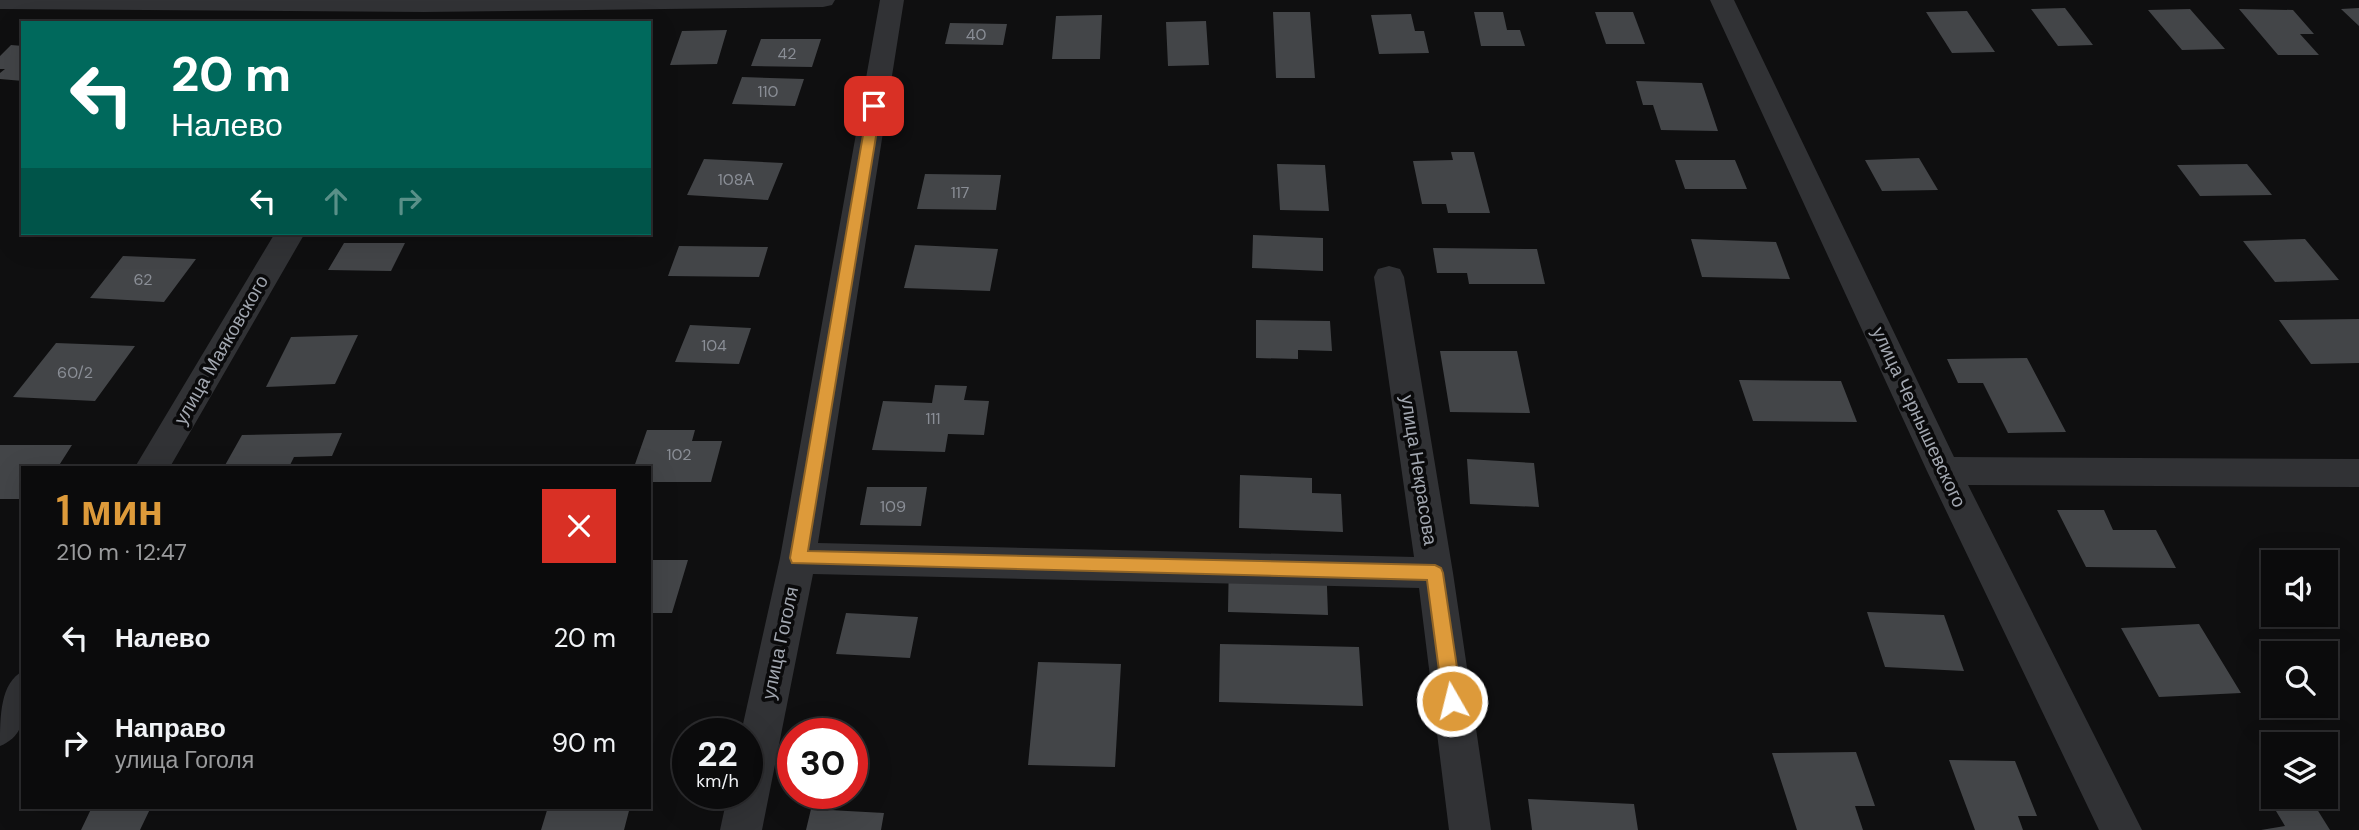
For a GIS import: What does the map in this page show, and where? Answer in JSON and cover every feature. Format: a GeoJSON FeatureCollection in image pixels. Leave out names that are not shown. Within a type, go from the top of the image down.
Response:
{"type":"FeatureCollection","features":[{"type":"Feature","properties":{"kind":"street"},"geometry":{"type":"LineString","coordinates":[[0,2],[421,9],[823,0]]}},
{"type":"Feature","properties":{"kind":"street","name":"улица Гоголя"},"geometry":{"type":"LineString","coordinates":[[741,830],[798,558],[892,0]]}},
{"type":"Feature","properties":{"kind":"street","name":"улица Чернышевского"},"geometry":{"type":"LineString","coordinates":[[1722,0],[1944,471],[2122,830]]}},
{"type":"Feature","properties":{"kind":"street","name":"улица Маяковского"},"geometry":{"type":"LineString","coordinates":[[153,466],[289,235]]}},
{"type":"Feature","properties":{"kind":"street","name":"улица Некрасова"},"geometry":{"type":"LineString","coordinates":[[1389,277],[1435,573],[1470,830]]}},
{"type":"Feature","properties":{"kind":"street"},"geometry":{"type":"LineString","coordinates":[[1944,471],[2359,473]]}},
{"type":"Feature","properties":{"kind":"street"},"geometry":{"type":"LineString","coordinates":[[798,558],[1435,573]]}},
{"type":"Feature","properties":{"kind":"street"},"geometry":{"type":"LineString","coordinates":[[0,727],[21,691]]}},
{"type":"Feature","properties":{"kind":"building"},"geometry":{"type":"Polygon","coordinates":[[[2065,8],[2093,45],[2058,46],[2031,9],[2065,8]]]}},
{"type":"Feature","properties":{"kind":"building"},"geometry":{"type":"Polygon","coordinates":[[[2359,8],[2359,26],[2341,9],[2359,8]]]}},
{"type":"Feature","properties":{"kind":"building"},"geometry":{"type":"Polygon","coordinates":[[[2190,9],[2225,49],[2182,50],[2148,10],[2190,9]]]}},
{"type":"Feature","properties":{"kind":"building"},"geometry":{"type":"Polygon","coordinates":[[[2239,9],[2293,10],[2314,34],[2300,34],[2319,55],[2278,55],[2239,9]]]}},
{"type":"Feature","properties":{"kind":"building"},"geometry":{"type":"Polygon","coordinates":[[[1967,11],[1995,52],[1952,53],[1926,12],[1967,11]]]}},
{"type":"Feature","properties":{"kind":"building"},"geometry":{"type":"Polygon","coordinates":[[[1273,12],[1310,12],[1315,78],[1276,78],[1273,12]]]}},
{"type":"Feature","properties":{"kind":"building"},"geometry":{"type":"Polygon","coordinates":[[[1474,12],[1503,12],[1507,30],[1520,30],[1525,46],[1481,46],[1474,12]]]}},
{"type":"Feature","properties":{"kind":"building"},"geometry":{"type":"Polygon","coordinates":[[[1595,12],[1633,12],[1645,44],[1606,44],[1595,12]]]}},
{"type":"Feature","properties":{"kind":"building"},"geometry":{"type":"Polygon","coordinates":[[[1411,14],[1415,31],[1424,31],[1429,53],[1379,54],[1371,15],[1411,14]]]}},
{"type":"Feature","properties":{"kind":"building"},"geometry":{"type":"Polygon","coordinates":[[[1102,15],[1100,59],[1052,59],[1056,16],[1102,15]]]}},
{"type":"Feature","properties":{"kind":"building"},"geometry":{"type":"Polygon","coordinates":[[[1206,21],[1209,65],[1168,66],[1166,22],[1206,21]]]}},
{"type":"Feature","properties":{"kind":"building"},"geometry":{"type":"Polygon","coordinates":[[[950,23],[1007,24],[1003,45],[945,44],[950,23]]]}},
{"type":"Feature","properties":{"kind":"building"},"geometry":{"type":"Polygon","coordinates":[[[727,30],[717,64],[670,65],[682,31],[727,30]]]}},
{"type":"Feature","properties":{"kind":"building"},"geometry":{"type":"Polygon","coordinates":[[[761,39],[821,39],[812,67],[751,66],[761,39]]]}},
{"type":"Feature","properties":{"kind":"building"},"geometry":{"type":"Polygon","coordinates":[[[11,45],[21,46],[21,81],[0,79],[0,73],[5,69],[0,69],[0,56],[11,45]]]}},
{"type":"Feature","properties":{"kind":"building"},"geometry":{"type":"Polygon","coordinates":[[[742,77],[804,79],[795,106],[732,104],[742,77]]]}},
{"type":"Feature","properties":{"kind":"building"},"geometry":{"type":"Polygon","coordinates":[[[1636,81],[1702,83],[1718,131],[1661,130],[1653,105],[1643,105],[1636,81]]]}},
{"type":"Feature","properties":{"kind":"building"},"geometry":{"type":"Polygon","coordinates":[[[1451,152],[1474,152],[1490,213],[1448,213],[1446,204],[1422,204],[1413,161],[1453,160],[1451,152]]]}},
{"type":"Feature","properties":{"kind":"building"},"geometry":{"type":"Polygon","coordinates":[[[1919,158],[1938,190],[1882,191],[1865,160],[1919,158]]]}},
{"type":"Feature","properties":{"kind":"building"},"geometry":{"type":"Polygon","coordinates":[[[704,159],[783,163],[768,200],[687,195],[704,159]]]}},
{"type":"Feature","properties":{"kind":"building"},"geometry":{"type":"Polygon","coordinates":[[[1675,160],[1735,160],[1747,189],[1685,189],[1675,160]]]}},
{"type":"Feature","properties":{"kind":"building"},"geometry":{"type":"Polygon","coordinates":[[[1277,164],[1325,165],[1329,211],[1280,210],[1277,164]]]}},
{"type":"Feature","properties":{"kind":"building"},"geometry":{"type":"Polygon","coordinates":[[[2247,164],[2272,195],[2200,196],[2177,165],[2247,164]]]}},
{"type":"Feature","properties":{"kind":"building"},"geometry":{"type":"Polygon","coordinates":[[[925,174],[1001,175],[996,210],[917,209],[925,174]]]}},
{"type":"Feature","properties":{"kind":"building"},"geometry":{"type":"Polygon","coordinates":[[[1253,235],[1323,238],[1323,271],[1252,268],[1253,235]]]}},
{"type":"Feature","properties":{"kind":"building"},"geometry":{"type":"Polygon","coordinates":[[[1691,239],[1776,242],[1790,279],[1702,277],[1691,239]]]}},
{"type":"Feature","properties":{"kind":"building"},"geometry":{"type":"Polygon","coordinates":[[[2305,239],[2339,280],[2275,282],[2243,241],[2305,239]]]}},
{"type":"Feature","properties":{"kind":"building"},"geometry":{"type":"Polygon","coordinates":[[[344,243],[405,243],[391,271],[328,270],[344,243]]]}},
{"type":"Feature","properties":{"kind":"building"},"geometry":{"type":"Polygon","coordinates":[[[915,245],[998,249],[990,291],[904,288],[915,245]]]}},
{"type":"Feature","properties":{"kind":"building"},"geometry":{"type":"Polygon","coordinates":[[[679,246],[768,247],[759,277],[668,276],[679,246]]]}},
{"type":"Feature","properties":{"kind":"building"},"geometry":{"type":"Polygon","coordinates":[[[1433,248],[1537,249],[1545,284],[1469,284],[1467,273],[1437,273],[1433,248]]]}},
{"type":"Feature","properties":{"kind":"building"},"geometry":{"type":"Polygon","coordinates":[[[123,256],[196,259],[164,302],[90,298],[123,256]]]}},
{"type":"Feature","properties":{"kind":"building"},"geometry":{"type":"Polygon","coordinates":[[[2359,319],[2359,363],[2311,364],[2279,320],[2359,319]]]}},
{"type":"Feature","properties":{"kind":"building"},"geometry":{"type":"Polygon","coordinates":[[[1256,320],[1330,321],[1332,351],[1298,350],[1298,359],[1256,358],[1256,320]]]}},
{"type":"Feature","properties":{"kind":"building"},"geometry":{"type":"Polygon","coordinates":[[[690,325],[751,328],[739,364],[675,362],[690,325]]]}},
{"type":"Feature","properties":{"kind":"building"},"geometry":{"type":"Polygon","coordinates":[[[358,335],[335,384],[266,387],[291,337],[358,335]]]}},
{"type":"Feature","properties":{"kind":"building"},"geometry":{"type":"Polygon","coordinates":[[[56,343],[135,346],[95,401],[13,397],[56,343]]]}},
{"type":"Feature","properties":{"kind":"building"},"geometry":{"type":"Polygon","coordinates":[[[1440,351],[1517,351],[1530,413],[1450,412],[1440,351]]]}},
{"type":"Feature","properties":{"kind":"building"},"geometry":{"type":"Polygon","coordinates":[[[2027,358],[2066,432],[2008,433],[1983,383],[1958,383],[1947,359],[2027,358]]]}},
{"type":"Feature","properties":{"kind":"building"},"geometry":{"type":"Polygon","coordinates":[[[1739,380],[1841,381],[1857,422],[1753,421],[1739,380]]]}},
{"type":"Feature","properties":{"kind":"building"},"geometry":{"type":"Polygon","coordinates":[[[935,385],[967,386],[964,400],[989,401],[984,435],[948,434],[945,452],[872,450],[883,401],[932,403],[935,385]]]}},
{"type":"Feature","properties":{"kind":"building"},"geometry":{"type":"Polygon","coordinates":[[[647,430],[695,430],[692,441],[722,441],[711,482],[651,482],[651,466],[634,466],[647,430]]]}},
{"type":"Feature","properties":{"kind":"building"},"geometry":{"type":"Polygon","coordinates":[[[342,433],[332,456],[294,457],[290,466],[225,466],[242,435],[342,433]]]}},
{"type":"Feature","properties":{"kind":"building"},"geometry":{"type":"Polygon","coordinates":[[[0,445],[72,445],[59,466],[21,466],[21,498],[0,499],[0,445]]]}},
{"type":"Feature","properties":{"kind":"building"},"geometry":{"type":"Polygon","coordinates":[[[1467,459],[1534,463],[1539,507],[1470,504],[1467,459]]]}},
{"type":"Feature","properties":{"kind":"building"},"geometry":{"type":"Polygon","coordinates":[[[1240,475],[1312,478],[1312,493],[1341,494],[1343,532],[1239,528],[1240,475]]]}},
{"type":"Feature","properties":{"kind":"building"},"geometry":{"type":"Polygon","coordinates":[[[867,487],[927,487],[921,526],[860,525],[867,487]]]}},
{"type":"Feature","properties":{"kind":"building"},"geometry":{"type":"Polygon","coordinates":[[[2057,510],[2104,510],[2113,530],[2156,530],[2176,568],[2086,567],[2057,510]]]}},
{"type":"Feature","properties":{"kind":"building"},"geometry":{"type":"Polygon","coordinates":[[[1229,556],[1326,559],[1328,615],[1228,612],[1229,556]]]}},
{"type":"Feature","properties":{"kind":"building"},"geometry":{"type":"Polygon","coordinates":[[[651,560],[688,560],[672,613],[651,613],[651,560]]]}},
{"type":"Feature","properties":{"kind":"building"},"geometry":{"type":"Polygon","coordinates":[[[1867,612],[1944,615],[1964,671],[1885,667],[1867,612]]]}},
{"type":"Feature","properties":{"kind":"building"},"geometry":{"type":"Polygon","coordinates":[[[846,613],[918,617],[910,658],[836,654],[846,613]]]}},
{"type":"Feature","properties":{"kind":"building"},"geometry":{"type":"Polygon","coordinates":[[[2199,624],[2241,693],[2159,697],[2121,628],[2199,624]]]}},
{"type":"Feature","properties":{"kind":"building"},"geometry":{"type":"Polygon","coordinates":[[[1220,644],[1359,647],[1363,706],[1219,702],[1220,644]]]}},
{"type":"Feature","properties":{"kind":"building"},"geometry":{"type":"Polygon","coordinates":[[[1038,662],[1121,664],[1115,767],[1028,765],[1038,662]]]}},
{"type":"Feature","properties":{"kind":"building"},"geometry":{"type":"Polygon","coordinates":[[[1856,752],[1875,806],[1855,806],[1863,830],[1797,830],[1772,753],[1856,752]]]}},
{"type":"Feature","properties":{"kind":"building"},"geometry":{"type":"Polygon","coordinates":[[[1949,760],[2015,761],[2037,816],[2018,816],[2023,830],[1975,830],[1949,760]]]}},
{"type":"Feature","properties":{"kind":"building"},"geometry":{"type":"Polygon","coordinates":[[[1528,799],[1634,804],[1638,830],[1532,830],[1528,799]]]}},
{"type":"Feature","properties":{"kind":"building"},"geometry":{"type":"Polygon","coordinates":[[[91,809],[150,809],[140,830],[81,830],[91,809]]]}},
{"type":"Feature","properties":{"kind":"building"},"geometry":{"type":"Polygon","coordinates":[[[547,809],[629,809],[624,830],[541,830],[547,809]]]}},
{"type":"Feature","properties":{"kind":"building"},"geometry":{"type":"Polygon","coordinates":[[[811,809],[884,813],[881,830],[806,830],[811,809]]]}},
{"type":"Feature","properties":{"kind":"building"},"geometry":{"type":"Polygon","coordinates":[[[2275,809],[2317,809],[2330,830],[2261,830],[2285,826],[2275,809]]]}},
{"type":"Feature","properties":{"kind":"route"},"geometry":{"type":"LineString","coordinates":[[874,106],[798,558],[1435,573],[1452,701]]}}]}
